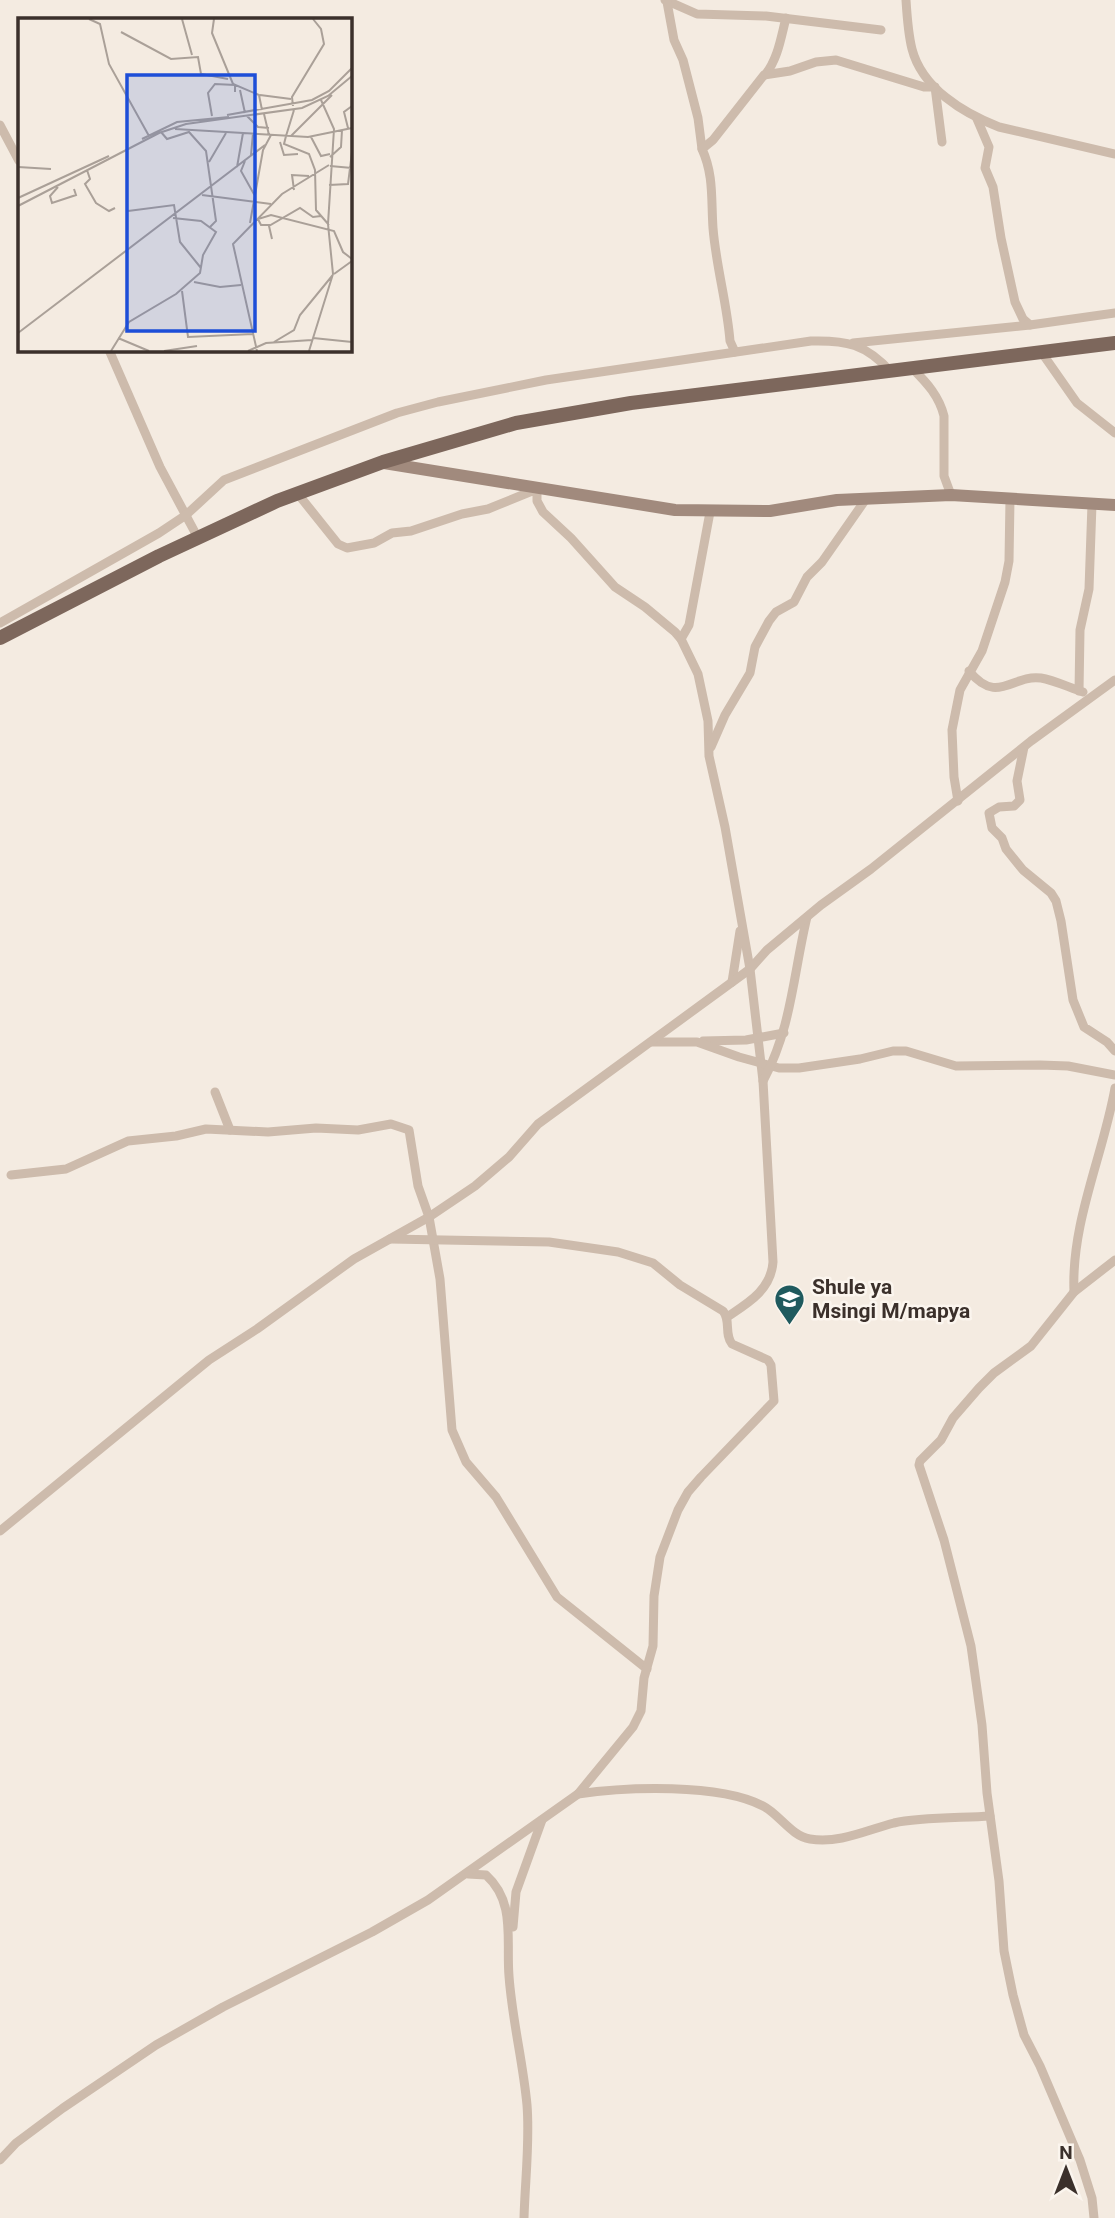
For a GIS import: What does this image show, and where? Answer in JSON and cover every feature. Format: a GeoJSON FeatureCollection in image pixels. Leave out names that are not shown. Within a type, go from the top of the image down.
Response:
{"type":"FeatureCollection","features":[{"type":"Feature","properties":{"kind":"main road"},"geometry":{"type":"LineString","coordinates":[[0,639],[198,538],[298,494],[383,463],[516,423],[631,403],[1115,344]]}},
{"type":"Feature","properties":{"kind":"street"},"geometry":{"type":"LineString","coordinates":[[906,0],[913,51],[922,74],[951,101],[976,117],[1009,130],[1115,154]]}},
{"type":"Feature","properties":{"kind":"street"},"geometry":{"type":"LineString","coordinates":[[666,1],[697,14],[733,13],[881,30]]}},
{"type":"Feature","properties":{"kind":"street"},"geometry":{"type":"LineString","coordinates":[[666,1],[674,40],[683,60],[698,118],[702,149],[709,164],[713,229],[730,341],[736,352]]}},
{"type":"Feature","properties":{"kind":"street"},"geometry":{"type":"LineString","coordinates":[[702,149],[713,140],[771,67],[786,18]]}},
{"type":"Feature","properties":{"kind":"street"},"geometry":{"type":"LineString","coordinates":[[764,75],[790,71],[816,62],[836,60],[924,87],[935,87]]}},
{"type":"Feature","properties":{"kind":"street"},"geometry":{"type":"LineString","coordinates":[[935,87],[942,142]]}},
{"type":"Feature","properties":{"kind":"street"},"geometry":{"type":"LineString","coordinates":[[976,117],[989,147],[985,169],[993,187],[1015,302],[1023,319],[1030,325]]}},
{"type":"Feature","properties":{"kind":"street"},"geometry":{"type":"LineString","coordinates":[[0,124],[18,160]]}},
{"type":"Feature","properties":{"kind":"street"},"geometry":{"type":"LineString","coordinates":[[851,343],[1030,325],[1115,313]]}},
{"type":"Feature","properties":{"kind":"street"},"geometry":{"type":"LineString","coordinates":[[0,623],[159,533],[186,515],[224,480],[397,413],[438,401],[546,380],[810,341],[837,340],[851,343],[878,357],[891,372]]}},
{"type":"Feature","properties":{"kind":"street"},"geometry":{"type":"LineString","coordinates":[[110,352],[160,467],[198,538]]}},
{"type":"Feature","properties":{"kind":"street"},"geometry":{"type":"LineString","coordinates":[[1042,353],[1077,403],[1115,433]]}},
{"type":"Feature","properties":{"kind":"street"},"geometry":{"type":"LineString","coordinates":[[913,369],[931,387],[942,407],[944,476],[951,495]]}},
{"type":"Feature","properties":{"kind":"street"},"geometry":{"type":"LineString","coordinates":[[383,463],[665,509],[710,512],[770,511],[837,500],[951,495],[1115,505]]}},
{"type":"Feature","properties":{"kind":"street"},"geometry":{"type":"LineString","coordinates":[[298,494],[338,544],[347,548],[374,543],[392,533],[411,531],[462,514],[488,509],[537,488]]}},
{"type":"Feature","properties":{"kind":"street"},"geometry":{"type":"LineString","coordinates":[[537,488],[540,508],[571,538],[611,584],[658,617],[681,639],[698,674],[708,721],[709,756],[725,827],[750,969],[763,1081],[773,1268],[758,1295],[726,1317]]}},
{"type":"Feature","properties":{"kind":"street"},"geometry":{"type":"LineString","coordinates":[[709,756],[717,732],[750,673],[755,647],[769,621],[776,612],[794,602],[807,577],[822,562],[866,499]]}},
{"type":"Feature","properties":{"kind":"street"},"geometry":{"type":"LineString","coordinates":[[958,801],[952,730],[960,690],[982,651],[1005,582],[1010,550],[1010,499]]}},
{"type":"Feature","properties":{"kind":"street"},"geometry":{"type":"LineString","coordinates":[[1079,691],[1080,630],[1089,589],[1092,504]]}},
{"type":"Feature","properties":{"kind":"street"},"geometry":{"type":"LineString","coordinates":[[681,639],[689,625],[710,512]]}},
{"type":"Feature","properties":{"kind":"street"},"geometry":{"type":"LineString","coordinates":[[969,671],[982,683],[993,687],[1007,687],[1038,677],[1092,694]]}},
{"type":"Feature","properties":{"kind":"street"},"geometry":{"type":"LineString","coordinates":[[0,1531],[209,1360],[354,1259],[429,1217],[498,1168],[538,1124],[750,969],[767,950],[807,917],[958,801],[1024,746],[1092,694],[1115,680]]}},
{"type":"Feature","properties":{"kind":"street"},"geometry":{"type":"LineString","coordinates":[[1024,746],[1017,781],[1020,800],[1014,806],[999,807],[989,813],[992,828],[1002,838],[1006,849],[1023,870],[1051,892],[1061,921],[1073,1000],[1084,1027],[1107,1042],[1115,1051]]}},
{"type":"Feature","properties":{"kind":"street"},"geometry":{"type":"LineString","coordinates":[[763,1081],[784,1033],[807,917]]}},
{"type":"Feature","properties":{"kind":"street"},"geometry":{"type":"LineString","coordinates":[[732,982],[741,923]]}},
{"type":"Feature","properties":{"kind":"street"},"geometry":{"type":"LineString","coordinates":[[650,1042],[758,1038],[784,1033]]}},
{"type":"Feature","properties":{"kind":"street"},"geometry":{"type":"LineString","coordinates":[[697,1042],[771,1066],[799,1068],[906,1051],[956,1066],[1068,1066],[1115,1075]]}},
{"type":"Feature","properties":{"kind":"street"},"geometry":{"type":"LineString","coordinates":[[1074,1292],[1077,1233],[1100,1156],[1115,1087]]}},
{"type":"Feature","properties":{"kind":"street"},"geometry":{"type":"LineString","coordinates":[[215,1092],[230,1130]]}},
{"type":"Feature","properties":{"kind":"street"},"geometry":{"type":"LineString","coordinates":[[11,1175],[65,1169],[128,1141],[189,1134],[206,1129],[268,1132],[316,1128],[358,1130],[391,1124],[405,1127],[411,1133],[418,1186],[429,1217],[442,1295],[452,1430],[463,1456],[496,1497],[557,1597],[647,1669]]}},
{"type":"Feature","properties":{"kind":"street"},"geometry":{"type":"LineString","coordinates":[[0,2160],[16,2143],[63,2108],[156,2045],[223,2007],[398,1918],[578,1794],[638,1719],[653,1646],[654,1596],[660,1557],[678,1510],[701,1477],[774,1401],[770,1363],[764,1357],[730,1343],[723,1311],[680,1285],[653,1263],[618,1252],[549,1242],[390,1239]]}},
{"type":"Feature","properties":{"kind":"street"},"geometry":{"type":"LineString","coordinates":[[1094,2218],[1092,2198],[1080,2160],[1044,2073],[1024,2035],[1013,1995],[1004,1951],[982,1725],[967,1626],[939,1520],[919,1465],[979,1388],[994,1373],[1031,1346],[1074,1292],[1115,1260]]}},
{"type":"Feature","properties":{"kind":"street"},"geometry":{"type":"LineString","coordinates":[[578,1794],[624,1789],[725,1794],[764,1806],[800,1835],[810,1839],[857,1835],[895,1823],[990,1816]]}},
{"type":"Feature","properties":{"kind":"street"},"geometry":{"type":"LineString","coordinates":[[509,1939],[513,1929],[516,1892],[542,1820]]}},
{"type":"Feature","properties":{"kind":"street"},"geometry":{"type":"LineString","coordinates":[[463,1875],[486,1875],[501,1893],[507,1912],[509,1975],[527,2108],[524,2218]]}},
{"type":"Feature","properties":{"kind":"place","name":"Shule ya Msingi M/mapya"},"geometry":{"type":"Point","coordinates":[789,1326]}}]}
